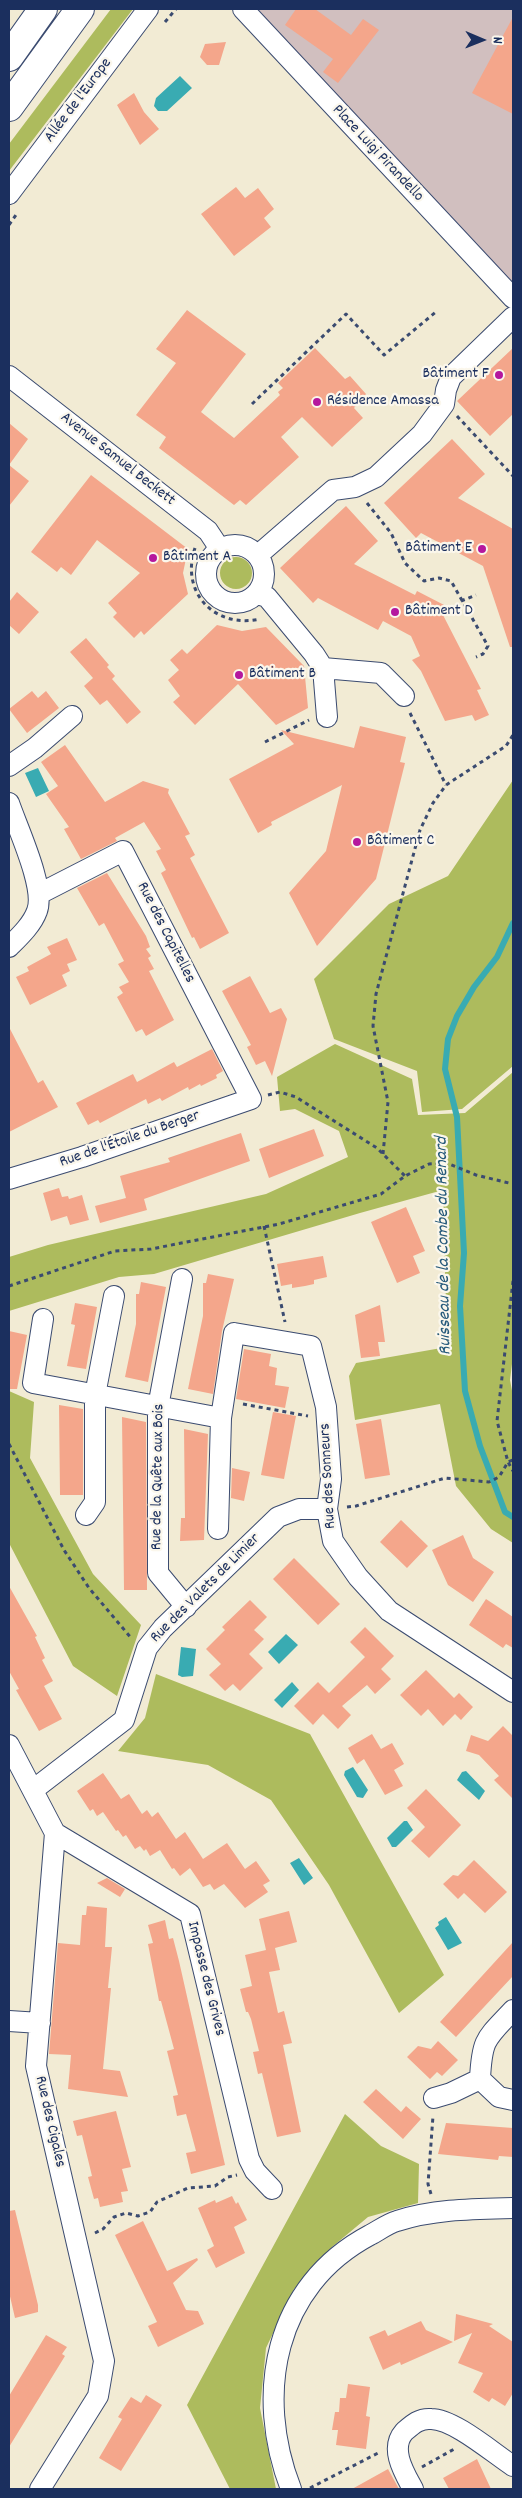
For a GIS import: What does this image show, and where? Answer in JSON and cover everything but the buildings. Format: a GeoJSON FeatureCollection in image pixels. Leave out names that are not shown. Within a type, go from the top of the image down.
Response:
{"type":"FeatureCollection","features":[{"type":"Feature","properties":{"kind":"highway"},"geometry":{"type":"LineString","coordinates":[[9,57],[43,9]]}},
{"type":"Feature","properties":{"kind":"highway"},"geometry":{"type":"LineString","coordinates":[[9,107],[81,9]]}},
{"type":"Feature","properties":{"kind":"street","name":"Allée de l'Europe"},"geometry":{"type":"LineString","coordinates":[[9,194],[148,9]]}},
{"type":"Feature","properties":{"kind":"street","name":"Place Luigi Pirandello"},"geometry":{"type":"LineString","coordinates":[[243,9],[513,298]]}},
{"type":"Feature","properties":{"kind":"street"},"geometry":{"type":"LineString","coordinates":[[258,555],[333,490],[355,487],[376,478],[422,434],[444,404],[446,390],[451,377],[513,317]]}},
{"type":"Feature","properties":{"kind":"street","name":"Avenue Samuel Beckett"},"geometry":{"type":"LineString","coordinates":[[9,376],[208,531],[220,549]]}},
{"type":"Feature","properties":{"kind":"street"},"geometry":{"type":"LineString","coordinates":[[230,545],[240,545],[250,548],[258,555],[264,570],[262,587],[258,594],[243,603],[235,604],[219,599],[212,592],[206,573],[208,564],[220,549],[230,545]]}},
{"type":"Feature","properties":{"kind":"street"},"geometry":{"type":"LineString","coordinates":[[258,594],[267,597],[314,654],[322,668],[319,718]]}},
{"type":"Feature","properties":{"kind":"street"},"geometry":{"type":"LineString","coordinates":[[322,668],[380,673],[404,696]]}},
{"type":"Feature","properties":{"kind":"street"},"geometry":{"type":"LineString","coordinates":[[9,766],[35,748],[72,716]]}},
{"type":"Feature","properties":{"kind":"street"},"geometry":{"type":"LineString","coordinates":[[9,803],[31,864],[39,894],[38,911],[25,931],[9,947]]}},
{"type":"Feature","properties":{"kind":"street","name":"Rue des Capitelles"},"geometry":{"type":"LineString","coordinates":[[39,894],[123,851],[251,1099]]}},
{"type":"Feature","properties":{"kind":"street","name":"Rue de l'Étoile du Berger"},"geometry":{"type":"LineString","coordinates":[[9,1178],[82,1157],[251,1099]]}},
{"type":"Feature","properties":{"kind":"street","name":"Rue de la Quête aux Bois"},"geometry":{"type":"LineString","coordinates":[[182,1279],[158,1407],[158,1573],[186,1607]]}},
{"type":"Feature","properties":{"kind":"street"},"geometry":{"type":"LineString","coordinates":[[86,1515],[94,1502],[95,1395],[114,1296]]}},
{"type":"Feature","properties":{"kind":"street"},"geometry":{"type":"LineString","coordinates":[[43,1318],[33,1384],[158,1407],[222,1409]]}},
{"type":"Feature","properties":{"kind":"street"},"geometry":{"type":"LineString","coordinates":[[218,1529],[222,1409],[234,1334],[290,1342]]}},
{"type":"Feature","properties":{"kind":"street","name":"Rue des Sonneurs"},"geometry":{"type":"LineString","coordinates":[[290,1342],[311,1346],[326,1407],[331,1479],[327,1509],[333,1541],[358,1578],[389,1611],[513,1692]]}},
{"type":"Feature","properties":{"kind":"street","name":"Rue des Valets de Limier"},"geometry":{"type":"LineString","coordinates":[[33,1790],[124,1720],[147,1648],[163,1628],[278,1517],[299,1509],[327,1509]]}},
{"type":"Feature","properties":{"kind":"street"},"geometry":{"type":"LineString","coordinates":[[9,1745],[55,1833]]}},
{"type":"Feature","properties":{"kind":"street","name":"Rue des Cigales"},"geometry":{"type":"LineString","coordinates":[[40,2489],[98,2396],[104,2361],[75,2242],[36,2066],[55,1833]]}},
{"type":"Feature","properties":{"kind":"street","name":"Impasse des Grives"},"geometry":{"type":"LineString","coordinates":[[55,1833],[190,1914],[249,2159],[255,2171],[272,2188]]}},
{"type":"Feature","properties":{"kind":"street"},"geometry":{"type":"LineString","coordinates":[[513,2010],[485,2040],[481,2056],[480,2079],[499,2097],[513,2100]]}},
{"type":"Feature","properties":{"kind":"street"},"geometry":{"type":"LineString","coordinates":[[9,2021],[40,2023]]}},
{"type":"Feature","properties":{"kind":"street"},"geometry":{"type":"LineString","coordinates":[[434,2098],[451,2093],[480,2079]]}},
{"type":"Feature","properties":{"kind":"street"},"geometry":{"type":"LineString","coordinates":[[291,2489],[279,2454],[274,2424],[275,2369],[285,2329],[303,2296],[327,2265],[348,2248],[395,2222],[435,2212],[513,2208]]}},
{"type":"Feature","properties":{"kind":"street"},"geometry":{"type":"LineString","coordinates":[[410,2482],[398,2450],[402,2435],[415,2422],[430,2418],[447,2422],[513,2466]]}},
{"type":"Feature","properties":{"kind":"path"},"geometry":{"type":"LineString","coordinates":[[252,404],[346,314],[384,355],[437,311]]}},
{"type":"Feature","properties":{"kind":"path"},"geometry":{"type":"LineString","coordinates":[[444,404],[513,476]]}},
{"type":"Feature","properties":{"kind":"path"},"geometry":{"type":"LineString","coordinates":[[355,487],[391,533],[405,563],[424,582],[439,578],[450,581],[488,646],[484,654],[476,657]]}},
{"type":"Feature","properties":{"kind":"path"},"geometry":{"type":"LineString","coordinates":[[208,531],[195,548],[190,576],[193,586],[210,609],[231,621],[244,622],[266,618],[278,611]]}},
{"type":"Feature","properties":{"kind":"path"},"geometry":{"type":"LineString","coordinates":[[461,601],[476,595]]}},
{"type":"Feature","properties":{"kind":"path"},"geometry":{"type":"LineString","coordinates":[[404,696],[412,719],[446,785]]}},
{"type":"Feature","properties":{"kind":"path"},"geometry":{"type":"LineString","coordinates":[[265,742],[319,718]]}},
{"type":"Feature","properties":{"kind":"path"},"geometry":{"type":"LineString","coordinates":[[383,1154],[388,1102],[373,1026],[376,994],[420,830],[433,803],[446,785],[506,746],[513,735]]}},
{"type":"Feature","properties":{"kind":"path"},"geometry":{"type":"LineString","coordinates":[[251,1099],[280,1092],[296,1096],[354,1132],[383,1154],[405,1176]]}},
{"type":"Feature","properties":{"kind":"path"},"geometry":{"type":"LineString","coordinates":[[9,1286],[115,1251],[151,1249],[264,1226],[381,1194],[405,1176],[429,1164],[447,1163],[476,1175],[513,1184]]}},
{"type":"Feature","properties":{"kind":"path"},"geometry":{"type":"LineString","coordinates":[[264,1226],[290,1342]]}},
{"type":"Feature","properties":{"kind":"path"},"geometry":{"type":"LineString","coordinates":[[513,1281],[497,1421],[508,1462],[513,1471]]}},
{"type":"Feature","properties":{"kind":"path"},"geometry":{"type":"LineString","coordinates":[[222,1409],[326,1420]]}},
{"type":"Feature","properties":{"kind":"path"},"geometry":{"type":"LineString","coordinates":[[9,1444],[64,1550],[84,1580],[134,1642],[147,1648]]}},
{"type":"Feature","properties":{"kind":"path"},"geometry":{"type":"LineString","coordinates":[[327,1509],[356,1506],[445,1478],[489,1482],[499,1476],[508,1462],[513,1460]]}},
{"type":"Feature","properties":{"kind":"path"},"geometry":{"type":"LineString","coordinates":[[434,2098],[428,2184],[435,2212]]}},
{"type":"Feature","properties":{"kind":"path"},"geometry":{"type":"LineString","coordinates":[[75,2242],[103,2229],[114,2217],[126,2213],[138,2216],[150,2212],[157,2202],[188,2188],[215,2186],[228,2177],[255,2171]]}},
{"type":"Feature","properties":{"kind":"path"},"geometry":{"type":"LineString","coordinates":[[410,2482],[470,2438]]}},
{"type":"Feature","properties":{"kind":"path"},"geometry":{"type":"LineString","coordinates":[[315,2485],[378,2453],[398,2450]]}},
{"type":"Feature","properties":{"kind":"shaded area"},"geometry":{"type":"Polygon","coordinates":[[[257,9],[513,9],[513,291],[257,9]]]}},
{"type":"Feature","properties":{"kind":"green space"},"geometry":{"type":"Polygon","coordinates":[[[111,9],[133,9],[9,171],[9,144],[111,9]]]}},
{"type":"Feature","properties":{"kind":"green space"},"geometry":{"type":"Polygon","coordinates":[[[236,557],[248,561],[252,573],[248,585],[236,589],[224,585],[220,573],[224,561],[236,557]]]}},
{"type":"Feature","properties":{"kind":"green space"},"geometry":{"type":"Polygon","coordinates":[[[513,780],[513,1066],[462,1109],[422,1112],[417,1071],[334,1039],[314,979],[389,904],[448,876],[513,780]]]}},
{"type":"Feature","properties":{"kind":"green space"},"geometry":{"type":"Polygon","coordinates":[[[335,1044],[412,1079],[418,1115],[465,1113],[513,1072],[513,1356],[510,1380],[513,1396],[513,1543],[491,1529],[456,1486],[440,1404],[355,1420],[349,1376],[356,1363],[447,1347],[443,1190],[154,1274],[119,1277],[9,1311],[9,1257],[48,1245],[266,1194],[348,1157],[339,1131],[295,1109],[280,1111],[277,1077],[335,1044]]]}},
{"type":"Feature","properties":{"kind":"green space"},"geometry":{"type":"Polygon","coordinates":[[[9,1391],[34,1402],[30,1458],[93,1574],[141,1625],[117,1696],[73,1666],[9,1543],[9,1391]]]}},
{"type":"Feature","properties":{"kind":"green space"},"geometry":{"type":"Polygon","coordinates":[[[156,1674],[310,1734],[444,1975],[399,2013],[329,1885],[271,1800],[208,1765],[118,1751],[145,1718],[156,1674]]]}},
{"type":"Feature","properties":{"kind":"green space"},"geometry":{"type":"Polygon","coordinates":[[[345,2114],[381,2146],[419,2164],[418,2203],[368,2217],[332,2247],[294,2289],[266,2348],[260,2408],[276,2489],[230,2489],[187,2405],[345,2114]]]}},
{"type":"Feature","properties":{"kind":"water"},"geometry":{"type":"Polygon","coordinates":[[[180,76],[192,88],[167,111],[158,111],[154,106],[156,98],[180,76]]]}},
{"type":"Feature","properties":{"kind":"water"},"geometry":{"type":"Polygon","coordinates":[[[38,768],[49,791],[36,797],[25,773],[38,768]]]}},
{"type":"Feature","properties":{"kind":"water"},"geometry":{"type":"Polygon","coordinates":[[[286,1634],[298,1645],[279,1664],[268,1652],[286,1634]]]}},
{"type":"Feature","properties":{"kind":"water"},"geometry":{"type":"Polygon","coordinates":[[[181,1647],[196,1649],[193,1676],[182,1677],[178,1675],[181,1647]]]}},
{"type":"Feature","properties":{"kind":"water"},"geometry":{"type":"Polygon","coordinates":[[[292,1682],[299,1690],[282,1708],[274,1700],[292,1682]]]}},
{"type":"Feature","properties":{"kind":"water"},"geometry":{"type":"Polygon","coordinates":[[[353,1767],[368,1790],[363,1798],[357,1797],[344,1775],[345,1771],[353,1767]]]}},
{"type":"Feature","properties":{"kind":"water"},"geometry":{"type":"Polygon","coordinates":[[[466,1771],[485,1791],[479,1800],[457,1780],[462,1772],[466,1771]]]}},
{"type":"Feature","properties":{"kind":"water"},"geometry":{"type":"Polygon","coordinates":[[[404,1821],[407,1821],[413,1830],[396,1847],[392,1847],[387,1838],[404,1821]]]}},
{"type":"Feature","properties":{"kind":"water"},"geometry":{"type":"Polygon","coordinates":[[[299,1858],[313,1878],[304,1885],[290,1863],[299,1858]]]}},
{"type":"Feature","properties":{"kind":"water"},"geometry":{"type":"Polygon","coordinates":[[[446,1917],[462,1943],[448,1950],[435,1928],[439,1925],[438,1922],[446,1917]]]}},
{"type":"Feature","properties":{"kind":"waterway","name":"Ruisseau de la Combe du Renard"},"geometry":{"type":"LineString","coordinates":[[513,923],[497,957],[474,987],[457,1016],[448,1039],[445,1069],[457,1117],[464,1253],[460,1306],[465,1391],[480,1446],[505,1512],[513,1517]]}},
{"type":"Feature","properties":{"kind":"place","name":"Bâtiment F"},"geometry":{"type":"Point","coordinates":[499,375]}},
{"type":"Feature","properties":{"kind":"place","name":"Résidence Amassa"},"geometry":{"type":"Point","coordinates":[317,402]}},
{"type":"Feature","properties":{"kind":"place","name":"Bâtiment E"},"geometry":{"type":"Point","coordinates":[482,549]}},
{"type":"Feature","properties":{"kind":"place","name":"Bâtiment A"},"geometry":{"type":"Point","coordinates":[153,558]}},
{"type":"Feature","properties":{"kind":"place","name":"Bâtiment D"},"geometry":{"type":"Point","coordinates":[395,612]}},
{"type":"Feature","properties":{"kind":"place","name":"Bâtiment B"},"geometry":{"type":"Point","coordinates":[239,675]}},
{"type":"Feature","properties":{"kind":"place","name":"Bâtiment C"},"geometry":{"type":"Point","coordinates":[357,842]}}]}
